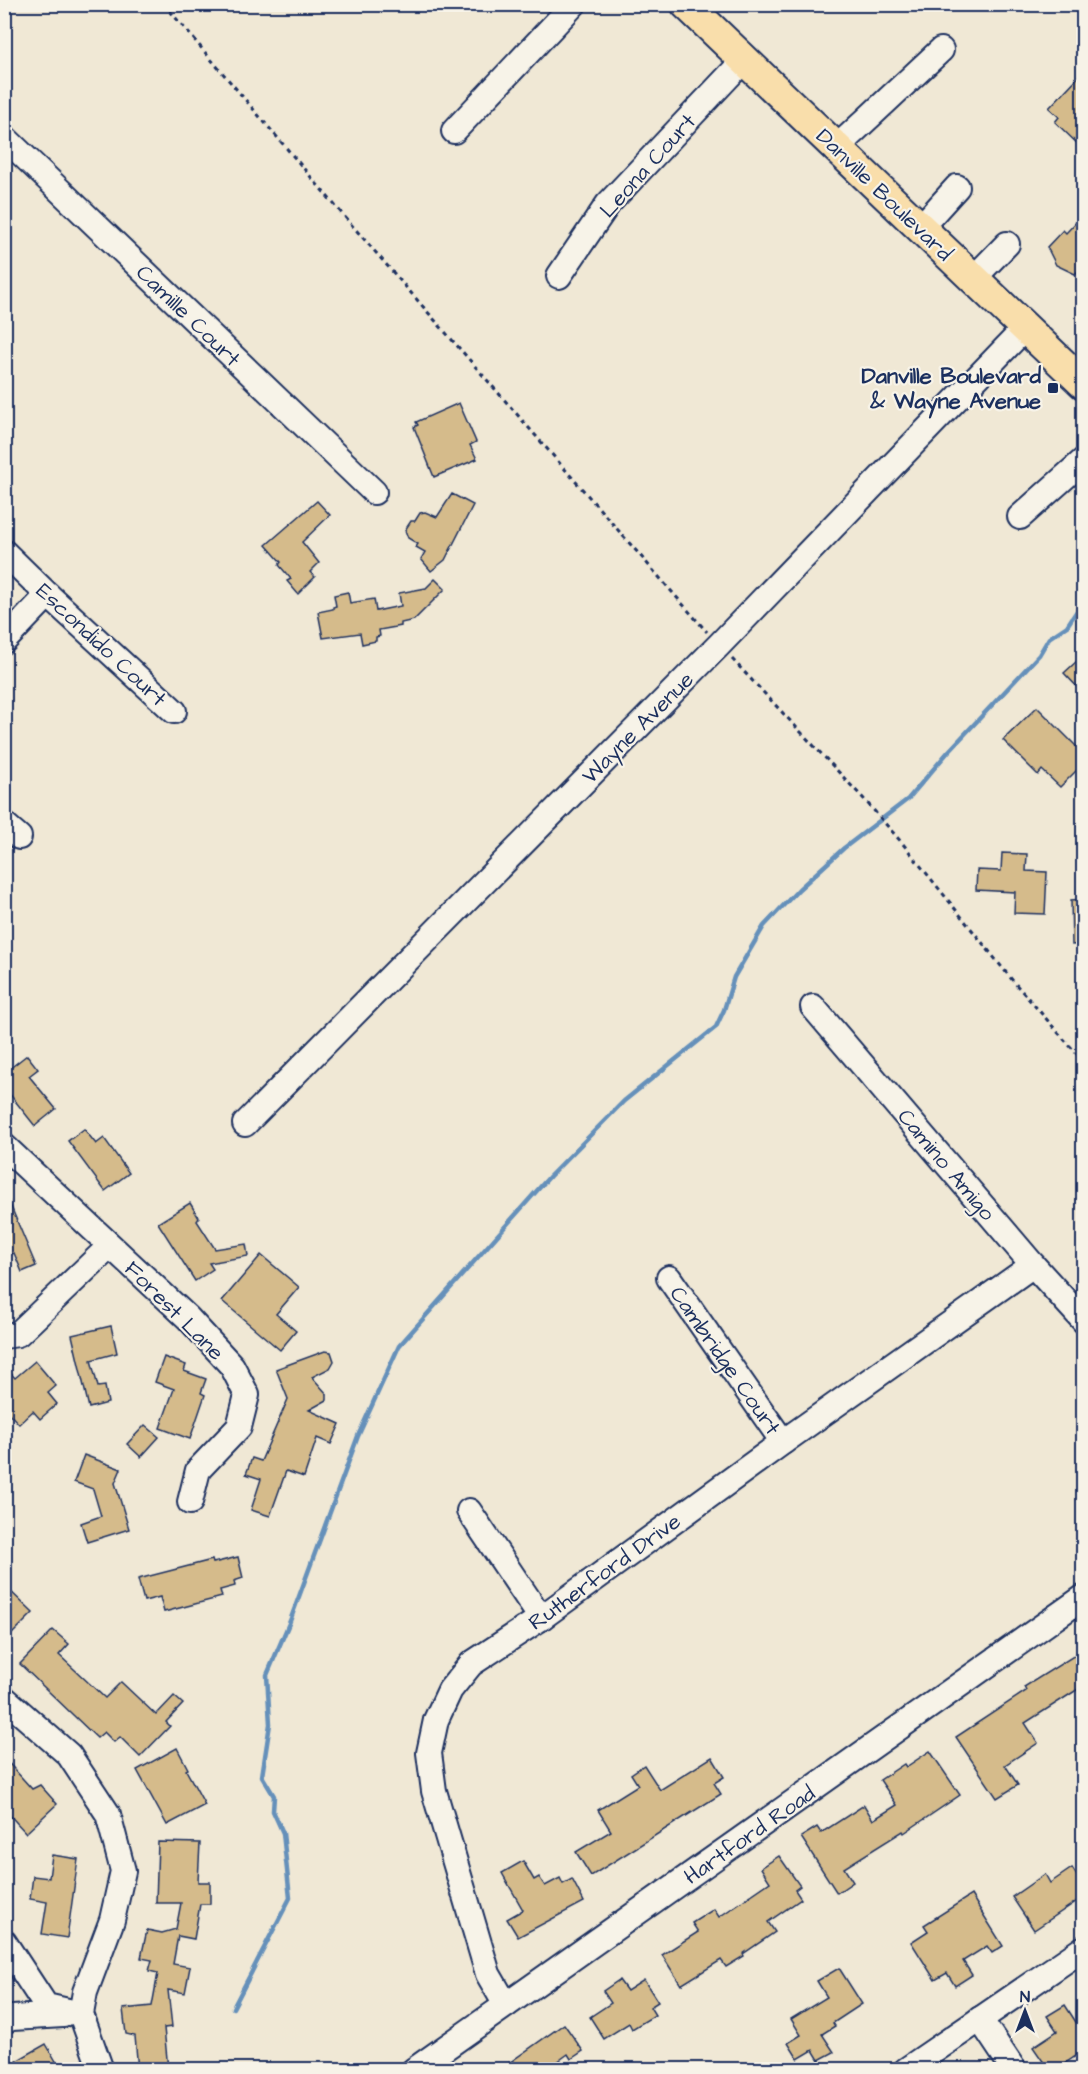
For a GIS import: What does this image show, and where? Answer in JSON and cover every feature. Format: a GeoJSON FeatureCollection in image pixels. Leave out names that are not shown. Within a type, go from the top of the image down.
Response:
{"type":"FeatureCollection","features":[{"type":"Feature","properties":{"kind":"main road","name":"Danville Boulevard"},"geometry":{"type":"LineString","coordinates":[[686,4],[1083,384]]}},
{"type":"Feature","properties":{"kind":"street"},"geometry":{"type":"LineString","coordinates":[[454,131],[574,4]]}},
{"type":"Feature","properties":{"kind":"street"},"geometry":{"type":"LineString","coordinates":[[836,148],[941,50]]}},
{"type":"Feature","properties":{"kind":"street","name":"Leona Court"},"geometry":{"type":"LineString","coordinates":[[560,276],[608,204],[744,60]]}},
{"type":"Feature","properties":{"kind":"street","name":"Camille Court"},"geometry":{"type":"LineString","coordinates":[[4,137],[374,492]]}},
{"type":"Feature","properties":{"kind":"street"},"geometry":{"type":"LineString","coordinates":[[921,228],[957,187]]}},
{"type":"Feature","properties":{"kind":"street"},"geometry":{"type":"LineString","coordinates":[[974,279],[1007,244]]}},
{"type":"Feature","properties":{"kind":"street","name":"Wayne Avenue"},"geometry":{"type":"LineString","coordinates":[[244,1124],[719,645],[1026,327]]}},
{"type":"Feature","properties":{"kind":"street"},"geometry":{"type":"LineString","coordinates":[[1020,517],[1083,460]]}},
{"type":"Feature","properties":{"kind":"street","name":"Escondido Court"},"geometry":{"type":"LineString","coordinates":[[4,552],[174,711]]}},
{"type":"Feature","properties":{"kind":"street"},"geometry":{"type":"LineString","coordinates":[[4,641],[48,595]]}},
{"type":"Feature","properties":{"kind":"street","name":"Camino Amigo"},"geometry":{"type":"LineString","coordinates":[[813,1006],[1083,1321]]}},
{"type":"Feature","properties":{"kind":"street","name":"Forest Lane"},"geometry":{"type":"LineString","coordinates":[[4,1146],[188,1318],[232,1366],[248,1395],[239,1427],[198,1470],[190,1502]]}},
{"type":"Feature","properties":{"kind":"street"},"geometry":{"type":"LineString","coordinates":[[4,1336],[18,1334],[110,1246]]}},
{"type":"Feature","properties":{"kind":"street","name":"Rutherford Drive"},"geometry":{"type":"LineString","coordinates":[[506,2005],[488,1974],[434,1791],[429,1753],[436,1720],[450,1690],[471,1664],[540,1618],[1033,1265]]}},
{"type":"Feature","properties":{"kind":"street","name":"Cambridge Court"},"geometry":{"type":"LineString","coordinates":[[669,1278],[783,1442]]}},
{"type":"Feature","properties":{"kind":"street"},"geometry":{"type":"LineString","coordinates":[[469,1511],[540,1618]]}},
{"type":"Feature","properties":{"kind":"street","name":"Hartford Road"},"geometry":{"type":"LineString","coordinates":[[414,2070],[1083,1597]]}},
{"type":"Feature","properties":{"kind":"street"},"geometry":{"type":"LineString","coordinates":[[4,1698],[69,1755],[108,1814],[123,1871],[112,1920],[86,1992],[81,2014],[101,2070]]}},
{"type":"Feature","properties":{"kind":"street"},"geometry":{"type":"LineString","coordinates":[[4,1942],[46,2006],[81,2014]]}},
{"type":"Feature","properties":{"kind":"street"},"geometry":{"type":"LineString","coordinates":[[906,2070],[1083,1948]]}},
{"type":"Feature","properties":{"kind":"street"},"geometry":{"type":"LineString","coordinates":[[4,2021],[12,2018],[81,2014]]}},
{"type":"Feature","properties":{"kind":"street"},"geometry":{"type":"LineString","coordinates":[[980,2019],[1014,2070]]}},
{"type":"Feature","properties":{"kind":"path"},"geometry":{"type":"LineString","coordinates":[[164,4],[350,223],[719,645],[863,798],[903,844],[1005,971],[1083,1062]]}},
{"type":"Feature","properties":{"kind":"building"},"geometry":{"type":"Polygon","coordinates":[[[1083,72],[1083,149],[1055,122],[1059,117],[1049,108],[1083,72]]]}},
{"type":"Feature","properties":{"kind":"building"},"geometry":{"type":"Polygon","coordinates":[[[1083,215],[1083,266],[1075,274],[1056,265],[1047,247],[1063,230],[1066,233],[1083,215]]]}},
{"type":"Feature","properties":{"kind":"building"},"geometry":{"type":"Polygon","coordinates":[[[459,403],[476,442],[470,445],[477,459],[434,477],[414,427],[418,425],[416,422],[459,403]]]}},
{"type":"Feature","properties":{"kind":"building"},"geometry":{"type":"Polygon","coordinates":[[[452,494],[473,505],[445,560],[431,571],[421,559],[425,552],[416,547],[418,544],[408,538],[405,530],[420,513],[425,512],[437,517],[452,494]]]}},
{"type":"Feature","properties":{"kind":"building"},"geometry":{"type":"Polygon","coordinates":[[[317,501],[330,515],[302,542],[319,563],[310,572],[315,577],[298,594],[287,581],[291,579],[279,565],[281,562],[266,545],[317,501]]]}},
{"type":"Feature","properties":{"kind":"building"},"geometry":{"type":"Polygon","coordinates":[[[435,579],[445,589],[414,620],[401,623],[401,626],[379,630],[380,636],[376,637],[376,641],[362,644],[360,633],[323,638],[318,612],[333,609],[336,606],[334,595],[348,592],[350,603],[374,599],[376,611],[401,606],[399,593],[426,588],[435,579]]]}},
{"type":"Feature","properties":{"kind":"building"},"geometry":{"type":"Polygon","coordinates":[[[1077,661],[1083,668],[1083,693],[1064,673],[1077,661]]]}},
{"type":"Feature","properties":{"kind":"building"},"geometry":{"type":"Polygon","coordinates":[[[1037,707],[1083,753],[1083,764],[1060,787],[1042,770],[1038,775],[1003,740],[1037,707]]]}},
{"type":"Feature","properties":{"kind":"building"},"geometry":{"type":"Polygon","coordinates":[[[1002,853],[1027,854],[1026,871],[1047,872],[1045,914],[1014,913],[1015,892],[976,890],[977,870],[1001,871],[1002,853]]]}},
{"type":"Feature","properties":{"kind":"building"},"geometry":{"type":"Polygon","coordinates":[[[1083,899],[1083,944],[1072,945],[1071,900],[1083,899]]]}},
{"type":"Feature","properties":{"kind":"building"},"geometry":{"type":"Polygon","coordinates":[[[27,1055],[38,1069],[29,1076],[56,1109],[35,1126],[4,1087],[4,1073],[27,1055]]]}},
{"type":"Feature","properties":{"kind":"building"},"geometry":{"type":"Polygon","coordinates":[[[84,1129],[96,1144],[104,1138],[129,1173],[105,1191],[68,1141],[84,1129]]]}},
{"type":"Feature","properties":{"kind":"building"},"geometry":{"type":"Polygon","coordinates":[[[4,1190],[36,1266],[22,1272],[14,1253],[4,1257],[4,1190]]]}},
{"type":"Feature","properties":{"kind":"building"},"geometry":{"type":"Polygon","coordinates":[[[190,1203],[199,1218],[197,1221],[215,1249],[246,1244],[248,1256],[209,1263],[213,1269],[195,1281],[158,1223],[190,1203]]]}},
{"type":"Feature","properties":{"kind":"building"},"geometry":{"type":"Polygon","coordinates":[[[261,1255],[299,1287],[276,1314],[296,1331],[280,1350],[222,1301],[261,1255]]]}},
{"type":"Feature","properties":{"kind":"building"},"geometry":{"type":"Polygon","coordinates":[[[111,1326],[117,1353],[91,1360],[98,1387],[105,1386],[108,1403],[89,1408],[72,1335],[111,1326]]]}},
{"type":"Feature","properties":{"kind":"building"},"geometry":{"type":"Polygon","coordinates":[[[325,1351],[331,1352],[334,1361],[330,1368],[312,1377],[327,1394],[327,1400],[309,1410],[340,1424],[331,1444],[317,1438],[304,1477],[286,1471],[270,1516],[251,1510],[261,1479],[246,1474],[252,1458],[261,1461],[288,1399],[276,1369],[325,1351]]]}},
{"type":"Feature","properties":{"kind":"building"},"geometry":{"type":"Polygon","coordinates":[[[164,1357],[186,1365],[184,1371],[206,1379],[201,1393],[205,1395],[190,1439],[160,1428],[174,1389],[155,1382],[164,1357]]]}},
{"type":"Feature","properties":{"kind":"building"},"geometry":{"type":"Polygon","coordinates":[[[35,1361],[56,1386],[48,1393],[57,1404],[40,1419],[33,1411],[19,1424],[4,1408],[4,1366],[15,1378],[35,1361]]]}},
{"type":"Feature","properties":{"kind":"building"},"geometry":{"type":"Polygon","coordinates":[[[145,1425],[159,1437],[141,1457],[127,1444],[145,1425]]]}},
{"type":"Feature","properties":{"kind":"building"},"geometry":{"type":"Polygon","coordinates":[[[84,1455],[121,1469],[115,1483],[129,1529],[87,1542],[81,1523],[101,1516],[93,1489],[74,1482],[84,1455]]]}},
{"type":"Feature","properties":{"kind":"building"},"geometry":{"type":"Polygon","coordinates":[[[238,1557],[243,1578],[234,1581],[235,1586],[220,1590],[222,1597],[164,1612],[160,1597],[144,1601],[138,1579],[212,1560],[213,1563],[238,1557]]]}},
{"type":"Feature","properties":{"kind":"building"},"geometry":{"type":"Polygon","coordinates":[[[4,1585],[33,1613],[4,1642],[4,1585]]]}},
{"type":"Feature","properties":{"kind":"building"},"geometry":{"type":"Polygon","coordinates":[[[53,1630],[69,1644],[59,1655],[105,1698],[121,1682],[156,1715],[174,1696],[183,1704],[166,1722],[170,1726],[140,1757],[120,1737],[114,1742],[104,1732],[97,1738],[20,1664],[53,1630]]]}},
{"type":"Feature","properties":{"kind":"building"},"geometry":{"type":"Polygon","coordinates":[[[1083,1650],[1083,1686],[1025,1723],[1038,1743],[1005,1765],[1018,1785],[997,1798],[956,1737],[1026,1691],[1024,1687],[1083,1650]]]}},
{"type":"Feature","properties":{"kind":"building"},"geometry":{"type":"Polygon","coordinates":[[[177,1748],[205,1805],[167,1825],[137,1770],[177,1748]]]}},
{"type":"Feature","properties":{"kind":"building"},"geometry":{"type":"Polygon","coordinates":[[[930,1751],[960,1795],[904,1833],[903,1831],[844,1868],[853,1882],[837,1893],[801,1837],[817,1827],[821,1833],[864,1805],[873,1820],[897,1805],[880,1780],[930,1751]]]}},
{"type":"Feature","properties":{"kind":"building"},"geometry":{"type":"Polygon","coordinates":[[[712,1757],[724,1777],[714,1783],[721,1794],[591,1876],[576,1852],[611,1831],[598,1810],[638,1785],[631,1774],[644,1765],[660,1790],[712,1757]]]}},
{"type":"Feature","properties":{"kind":"building"},"geometry":{"type":"Polygon","coordinates":[[[4,1758],[32,1789],[40,1785],[57,1804],[26,1833],[4,1809],[4,1758]]]}},
{"type":"Feature","properties":{"kind":"building"},"geometry":{"type":"Polygon","coordinates":[[[158,1842],[200,1843],[198,1882],[210,1882],[210,1904],[200,1904],[194,1939],[178,1936],[173,1964],[190,1967],[185,1993],[168,1990],[172,2027],[164,2028],[168,2069],[138,2070],[135,2036],[126,2034],[123,2009],[152,2006],[158,1973],[149,1971],[152,1960],[141,1958],[147,1930],[162,1933],[176,1929],[181,1903],[156,1903],[158,1842]]]}},
{"type":"Feature","properties":{"kind":"building"},"geometry":{"type":"Polygon","coordinates":[[[52,1855],[78,1859],[67,1938],[42,1934],[47,1902],[30,1899],[33,1876],[49,1878],[52,1855]]]}},
{"type":"Feature","properties":{"kind":"building"},"geometry":{"type":"Polygon","coordinates":[[[779,1856],[800,1886],[795,1890],[801,1899],[768,1922],[775,1932],[743,1954],[744,1956],[726,1967],[721,1960],[681,1985],[662,1955],[698,1932],[692,1923],[714,1909],[719,1917],[770,1882],[761,1868],[779,1856]]]}},
{"type":"Feature","properties":{"kind":"building"},"geometry":{"type":"Polygon","coordinates":[[[523,1861],[534,1880],[539,1877],[545,1886],[560,1878],[563,1884],[572,1879],[584,1902],[518,1937],[507,1919],[523,1910],[502,1873],[523,1861]]]}},
{"type":"Feature","properties":{"kind":"building"},"geometry":{"type":"Polygon","coordinates":[[[1072,1868],[1083,1885],[1083,1897],[1034,1930],[1012,1897],[1045,1874],[1050,1883],[1072,1868]]]}},
{"type":"Feature","properties":{"kind":"building"},"geometry":{"type":"Polygon","coordinates":[[[971,1895],[1003,1946],[992,1953],[987,1946],[963,1961],[972,1975],[955,1986],[947,1973],[935,1980],[911,1942],[928,1931],[924,1925],[971,1895]]]}},
{"type":"Feature","properties":{"kind":"building"},"geometry":{"type":"Polygon","coordinates":[[[839,1968],[862,2004],[833,2023],[835,2026],[822,2034],[834,2052],[819,2060],[813,2050],[798,2059],[788,2043],[801,2035],[791,2019],[827,1997],[817,1981],[839,1968]]]}},
{"type":"Feature","properties":{"kind":"building"},"geometry":{"type":"Polygon","coordinates":[[[619,1980],[627,1991],[644,1980],[658,2002],[650,2007],[655,2015],[632,2029],[629,2023],[604,2039],[590,2017],[611,2003],[603,1991],[619,1980]]]}},
{"type":"Feature","properties":{"kind":"building"},"geometry":{"type":"Polygon","coordinates":[[[1065,2005],[1083,2033],[1083,2051],[1055,2070],[1049,2070],[1033,2047],[1057,2031],[1047,2016],[1065,2005]]]}},
{"type":"Feature","properties":{"kind":"building"},"geometry":{"type":"Polygon","coordinates":[[[564,2024],[583,2051],[571,2059],[568,2054],[546,2070],[499,2070],[564,2024]]]}},
{"type":"Feature","properties":{"kind":"building"},"geometry":{"type":"Polygon","coordinates":[[[46,2044],[61,2070],[4,2070],[4,2068],[46,2044]]]}},
{"type":"Feature","properties":{"kind":"waterway"},"geometry":{"type":"LineString","coordinates":[[233,2008],[290,1898],[283,1833],[273,1811],[274,1796],[262,1776],[270,1724],[267,1675],[290,1621],[358,1436],[399,1346],[550,1176],[624,1101],[716,1027],[734,977],[764,926],[799,889],[844,848],[908,799],[948,752],[1039,655],[1049,638],[1067,626],[1084,600]]}},
{"type":"Feature","properties":{"kind":"place","name":"Danville Boulevard & Wayne Avenue"},"geometry":{"type":"Point","coordinates":[1053,388]}}]}
